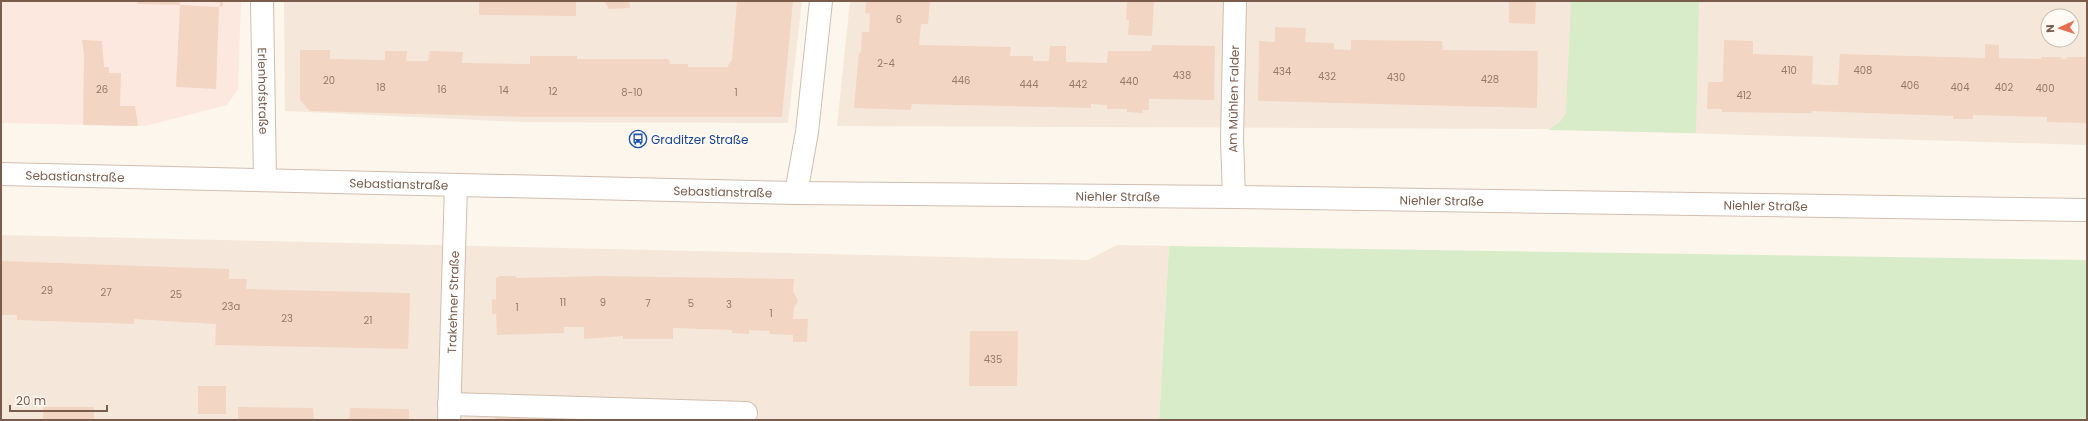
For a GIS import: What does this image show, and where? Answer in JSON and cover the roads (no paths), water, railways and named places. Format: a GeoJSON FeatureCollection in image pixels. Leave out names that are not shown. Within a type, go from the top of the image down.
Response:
{"type":"FeatureCollection","features":[{"type":"Feature","properties":{"kind":"street","name":"Erlenhofstraße"},"geometry":{"type":"LineString","coordinates":[[262,1],[265,180]]}},
{"type":"Feature","properties":{"kind":"street"},"geometry":{"type":"LineString","coordinates":[[796,193],[807,132],[821,1]]}},
{"type":"Feature","properties":{"kind":"street","name":"Am Mühlen Falder"},"geometry":{"type":"LineString","coordinates":[[1234,197],[1232,139],[1235,1]]}},
{"type":"Feature","properties":{"kind":"street","name":"Sebastianstraße"},"geometry":{"type":"LineString","coordinates":[[1,174],[796,193]]}},
{"type":"Feature","properties":{"kind":"street","name":"Trakehner Straße"},"geometry":{"type":"LineString","coordinates":[[449,412],[456,185]]}},
{"type":"Feature","properties":{"kind":"street","name":"Niehler Straße"},"geometry":{"type":"LineString","coordinates":[[796,193],[1234,197],[2087,210]]}},
{"type":"Feature","properties":{"kind":"street"},"geometry":{"type":"LineString","coordinates":[[449,412],[746,413]]}},
{"type":"Feature","properties":{"kind":"place","name":"Graditzer Straße"},"geometry":{"type":"Point","coordinates":[638,139]}}]}
